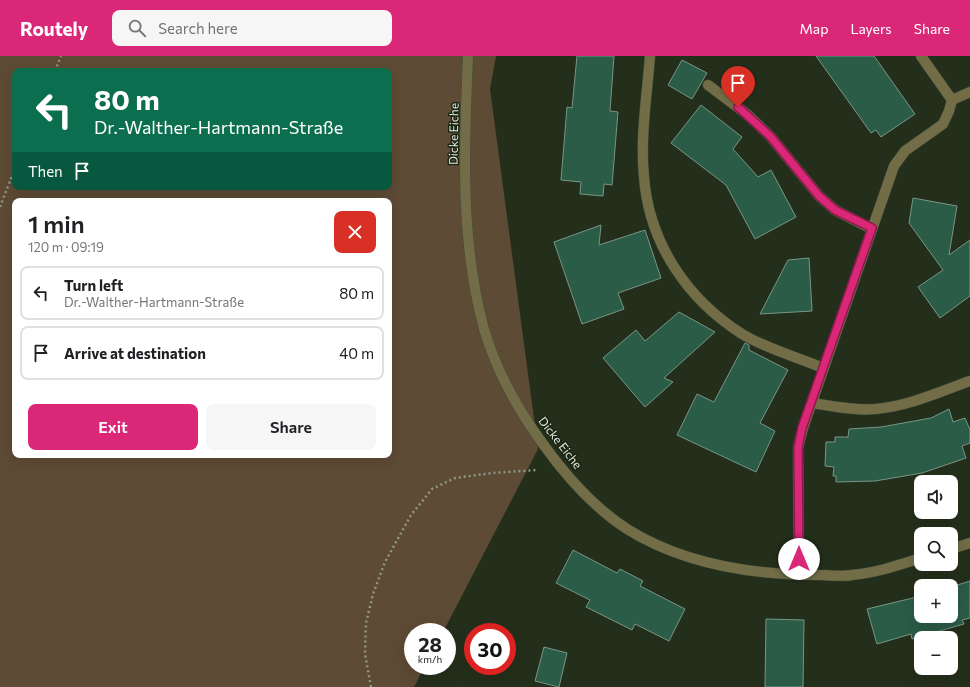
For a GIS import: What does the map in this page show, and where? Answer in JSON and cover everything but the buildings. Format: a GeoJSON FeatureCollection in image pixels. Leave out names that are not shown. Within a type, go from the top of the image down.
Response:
{"type":"FeatureCollection","features":[{"type":"Feature","properties":{"kind":"street","name":"Dicke Eiche"},"geometry":{"type":"LineString","coordinates":[[468,56],[466,199],[469,257],[475,294],[485,332],[503,378],[526,422],[580,489],[600,508],[627,528],[659,546],[690,558],[765,574],[852,576],[893,567],[914,560]]}},
{"type":"Feature","properties":{"kind":"street"},"geometry":{"type":"LineString","coordinates":[[650,56],[644,176],[648,206],[660,238],[674,268],[699,300],[743,334],[764,345],[823,368]]}},
{"type":"Feature","properties":{"kind":"street"},"geometry":{"type":"LineString","coordinates":[[799,575],[798,448],[802,428],[872,228],[899,158],[920,139],[943,124],[949,112],[952,100],[921,56]]}},
{"type":"Feature","properties":{"kind":"street"},"geometry":{"type":"LineString","coordinates":[[708,85],[748,115],[770,136],[819,196],[835,210],[872,228]]}},
{"type":"Feature","properties":{"kind":"street"},"geometry":{"type":"LineString","coordinates":[[952,100],[970,92]]}},
{"type":"Feature","properties":{"kind":"street"},"geometry":{"type":"LineString","coordinates":[[812,403],[836,407],[875,409],[917,401],[970,381]]}},
{"type":"Feature","properties":{"kind":"street"},"geometry":{"type":"LineString","coordinates":[[958,547],[970,543]]}},
{"type":"Feature","properties":{"kind":"path"},"geometry":{"type":"LineString","coordinates":[[56,68],[61,56]]}},
{"type":"Feature","properties":{"kind":"path"},"geometry":{"type":"LineString","coordinates":[[0,207],[12,176]]}},
{"type":"Feature","properties":{"kind":"path"},"geometry":{"type":"LineString","coordinates":[[371,687],[365,654],[366,622],[373,594],[385,562],[411,515],[432,489],[455,478],[492,473],[528,472],[560,466]]}},
{"type":"Feature","properties":{"kind":"shaded area"},"geometry":{"type":"Polygon","coordinates":[[[0,56],[496,56],[490,89],[538,449],[448,623],[404,623],[404,675],[420,675],[414,687],[0,687],[0,56]]]}},
{"type":"Feature","properties":{"kind":"route"},"geometry":{"type":"LineString","coordinates":[[738,107],[770,136],[792,161],[819,196],[835,210],[872,228],[802,428],[798,448],[799,559]]}}]}
